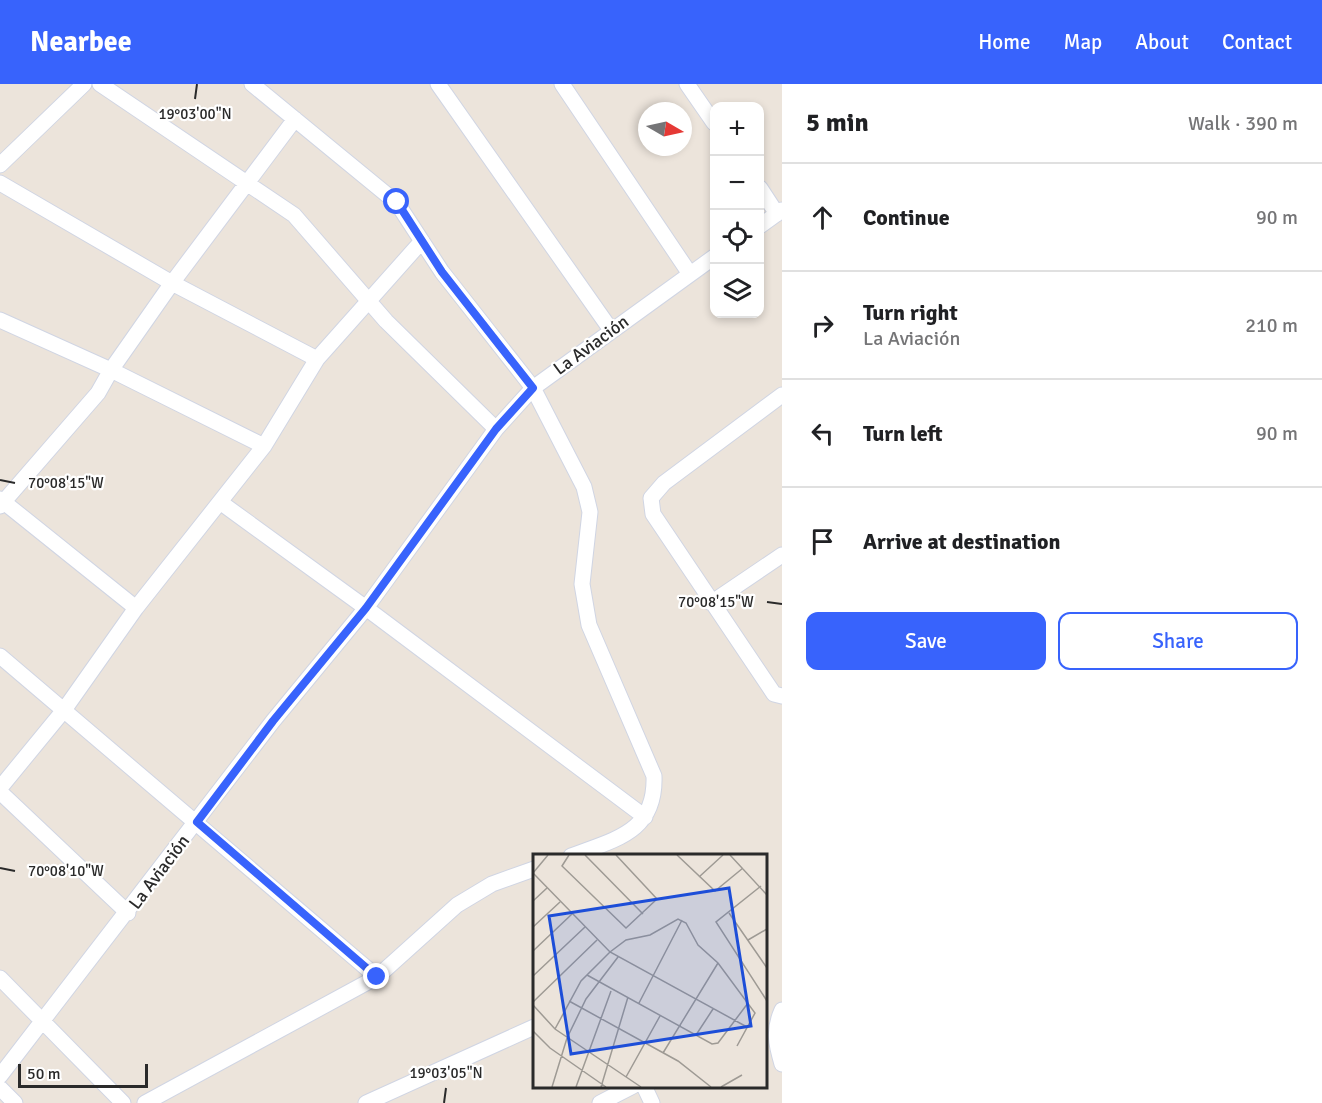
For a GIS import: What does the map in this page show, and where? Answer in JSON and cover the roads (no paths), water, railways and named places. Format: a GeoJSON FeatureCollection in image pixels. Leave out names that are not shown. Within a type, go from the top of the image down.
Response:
{"type":"FeatureCollection","features":[{"type":"Feature","properties":{"kind":"street"},"geometry":{"type":"LineString","coordinates":[[0,165],[84,84]]}},
{"type":"Feature","properties":{"kind":"street"},"geometry":{"type":"LineString","coordinates":[[100,84],[294,215],[369,302],[496,429]]}},
{"type":"Feature","properties":{"kind":"street"},"geometry":{"type":"LineString","coordinates":[[252,84],[397,202],[442,272],[533,388],[584,487],[590,513],[582,584],[589,625],[654,776],[654,797],[645,817],[623,837],[574,854]]}},
{"type":"Feature","properties":{"kind":"street"},"geometry":{"type":"LineString","coordinates":[[438,84],[611,330]]}},
{"type":"Feature","properties":{"kind":"street"},"geometry":{"type":"LineString","coordinates":[[562,84],[690,274]]}},
{"type":"Feature","properties":{"kind":"street"},"geometry":{"type":"LineString","coordinates":[[687,84],[710,117]]}},
{"type":"Feature","properties":{"kind":"street"},"geometry":{"type":"LineString","coordinates":[[136,608],[1,502],[98,393],[111,370],[172,283],[295,119]]}},
{"type":"Feature","properties":{"kind":"street"},"geometry":{"type":"LineString","coordinates":[[0,183],[172,283],[317,359]]}},
{"type":"Feature","properties":{"kind":"street"},"geometry":{"type":"LineString","coordinates":[[764,194],[780,212],[764,223]]}},
{"type":"Feature","properties":{"kind":"street"},"geometry":{"type":"LineString","coordinates":[[128,913],[0,790],[64,710],[136,608],[264,446],[317,359],[422,241]]}},
{"type":"Feature","properties":{"kind":"street","name":"La Aviación"},"geometry":{"type":"LineString","coordinates":[[0,1076],[128,913],[273,721],[366,608],[496,429],[533,388],[710,260]]}},
{"type":"Feature","properties":{"kind":"street"},"geometry":{"type":"LineString","coordinates":[[0,320],[111,370],[264,446]]}},
{"type":"Feature","properties":{"kind":"street"},"geometry":{"type":"LineString","coordinates":[[782,395],[664,483],[651,498],[653,514],[711,603],[774,694],[782,696]]}},
{"type":"Feature","properties":{"kind":"street"},"geometry":{"type":"LineString","coordinates":[[220,502],[645,817]]}},
{"type":"Feature","properties":{"kind":"street"},"geometry":{"type":"LineString","coordinates":[[711,603],[782,555]]}},
{"type":"Feature","properties":{"kind":"street"},"geometry":{"type":"LineString","coordinates":[[0,656],[377,977]]}},
{"type":"Feature","properties":{"kind":"street"},"geometry":{"type":"LineString","coordinates":[[145,1103],[377,977],[457,905],[492,884],[533,869]]}},
{"type":"Feature","properties":{"kind":"street"},"geometry":{"type":"LineString","coordinates":[[0,978],[123,1103]]}},
{"type":"Feature","properties":{"kind":"street"},"geometry":{"type":"LineString","coordinates":[[782,1010],[775,1024],[776,1043],[782,1064]]}},
{"type":"Feature","properties":{"kind":"street"},"geometry":{"type":"LineString","coordinates":[[366,1103],[533,1027]]}},
{"type":"Feature","properties":{"kind":"street"},"geometry":{"type":"LineString","coordinates":[[0,1088],[15,1103]]}},
{"type":"Feature","properties":{"kind":"street"},"geometry":{"type":"LineString","coordinates":[[600,1103],[629,1088]]}},
{"type":"Feature","properties":{"kind":"street"},"geometry":{"type":"LineString","coordinates":[[645,1088],[652,1103]]}}]}
